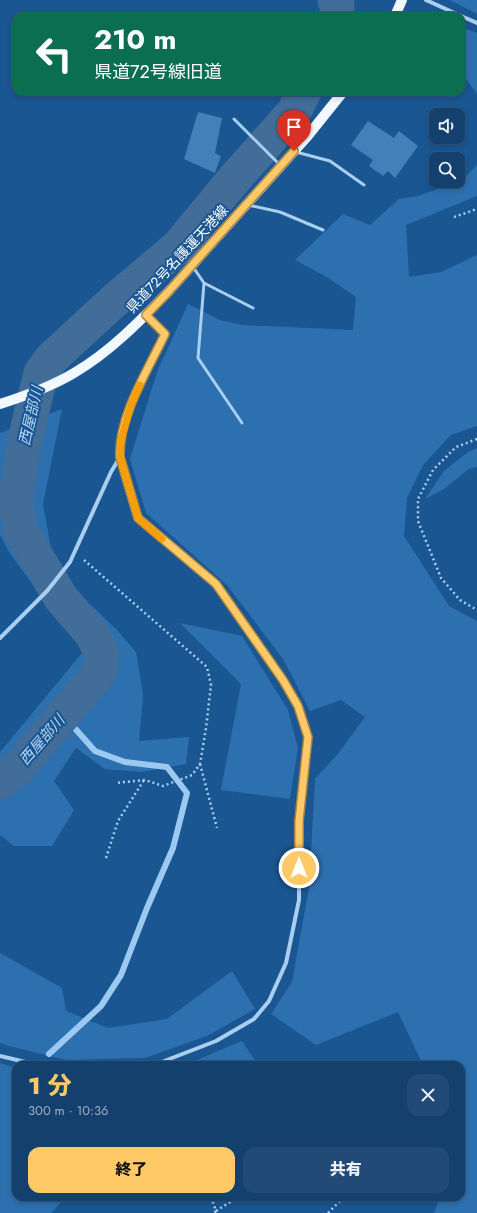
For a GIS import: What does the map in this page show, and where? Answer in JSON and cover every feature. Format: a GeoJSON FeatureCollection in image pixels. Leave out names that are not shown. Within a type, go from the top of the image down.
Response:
{"type":"FeatureCollection","features":[{"type":"Feature","properties":{"kind":"main road"},"geometry":{"type":"LineString","coordinates":[[397,12],[402,0]]}},
{"type":"Feature","properties":{"kind":"main road","name":"県道72号名護運天港線"},"geometry":{"type":"LineString","coordinates":[[0,404],[73,374],[110,348],[146,315],[192,266],[281,166],[340,96]]}},
{"type":"Feature","properties":{"kind":"street"},"geometry":{"type":"LineString","coordinates":[[426,0],[452,12]]}},
{"type":"Feature","properties":{"kind":"street"},"geometry":{"type":"LineString","coordinates":[[465,18],[477,23]]}},
{"type":"Feature","properties":{"kind":"street"},"geometry":{"type":"LineString","coordinates":[[146,315],[165,334],[131,405],[121,440],[120,457],[138,518],[216,584],[283,680],[298,706],[308,737],[299,821],[299,900],[286,963],[269,1001],[254,1019],[216,1041],[164,1061]]}},
{"type":"Feature","properties":{"kind":"street"},"geometry":{"type":"LineString","coordinates":[[0,638],[47,591],[70,562],[111,472],[120,457]]}},
{"type":"Feature","properties":{"kind":"street"},"geometry":{"type":"LineString","coordinates":[[0,1056],[21,1061]]}},
{"type":"Feature","properties":{"kind":"lane"},"geometry":{"type":"LineString","coordinates":[[234,119],[281,166]]}},
{"type":"Feature","properties":{"kind":"lane"},"geometry":{"type":"LineString","coordinates":[[294,151],[330,161],[364,185]]}},
{"type":"Feature","properties":{"kind":"lane"},"geometry":{"type":"LineString","coordinates":[[246,205],[280,212],[323,230]]}},
{"type":"Feature","properties":{"kind":"lane"},"geometry":{"type":"LineString","coordinates":[[192,266],[204,283],[252,308]]}},
{"type":"Feature","properties":{"kind":"lane"},"geometry":{"type":"LineString","coordinates":[[204,283],[198,358],[242,424]]}},
{"type":"Feature","properties":{"kind":"path"},"geometry":{"type":"LineString","coordinates":[[454,217],[477,209]]}},
{"type":"Feature","properties":{"kind":"path"},"geometry":{"type":"LineString","coordinates":[[477,439],[456,447],[433,470],[418,500],[418,521],[441,578],[460,600],[477,610]]}},
{"type":"Feature","properties":{"kind":"path"},"geometry":{"type":"LineString","coordinates":[[74,552],[207,667],[211,685],[200,764],[192,776],[163,786],[145,780],[116,783]]}},
{"type":"Feature","properties":{"kind":"path"},"geometry":{"type":"LineString","coordinates":[[200,764],[217,828]]}},
{"type":"Feature","properties":{"kind":"path"},"geometry":{"type":"LineString","coordinates":[[106,858],[118,821],[145,780]]}},
{"type":"Feature","properties":{"kind":"path"},"geometry":{"type":"LineString","coordinates":[[212,1201],[215,1212],[232,1201]]}},
{"type":"Feature","properties":{"kind":"path"},"geometry":{"type":"LineString","coordinates":[[328,1213],[340,1201]]}},
{"type":"Feature","properties":{"kind":"shaded area"},"geometry":{"type":"Polygon","coordinates":[[[450,0],[477,0],[477,14],[450,0]]]}},
{"type":"Feature","properties":{"kind":"shaded area"},"geometry":{"type":"Polygon","coordinates":[[[465,28],[477,33],[477,94],[466,79],[465,28]]]}},
{"type":"Feature","properties":{"kind":"shaded area"},"geometry":{"type":"Polygon","coordinates":[[[477,165],[477,196],[406,225],[409,277],[441,272],[477,255],[477,426],[451,435],[423,465],[407,498],[404,536],[449,606],[477,621],[477,1213],[434,1213],[438,1201],[465,1201],[465,1061],[421,1061],[398,1012],[316,1045],[271,1014],[292,982],[309,888],[315,779],[337,755],[365,717],[341,700],[310,711],[283,659],[227,585],[146,513],[130,459],[157,372],[188,304],[220,320],[242,325],[353,330],[356,297],[327,277],[295,260],[343,214],[370,225],[399,199],[418,196],[441,188],[465,188],[465,177],[477,165]]]}},
{"type":"Feature","properties":{"kind":"shaded area"},"geometry":{"type":"Polygon","coordinates":[[[62,409],[43,504],[51,549],[30,581],[9,552],[0,535],[0,433],[62,409]]]}},
{"type":"Feature","properties":{"kind":"shaded area"},"geometry":{"type":"Polygon","coordinates":[[[477,448],[477,467],[469,469],[444,489],[425,499],[444,471],[468,452],[477,448]]]}},
{"type":"Feature","properties":{"kind":"shaded area"},"geometry":{"type":"Polygon","coordinates":[[[90,604],[117,630],[136,652],[143,695],[139,741],[189,737],[186,764],[141,772],[105,769],[76,748],[54,781],[74,810],[52,846],[14,846],[0,835],[0,752],[87,647],[67,617],[90,604]]]}},
{"type":"Feature","properties":{"kind":"shaded area"},"geometry":{"type":"Polygon","coordinates":[[[180,623],[242,636],[288,710],[298,748],[290,799],[221,790],[241,684],[180,623]]]}},
{"type":"Feature","properties":{"kind":"shaded area"},"geometry":{"type":"Polygon","coordinates":[[[0,953],[62,988],[66,1011],[108,1028],[167,1019],[232,971],[255,1009],[207,1036],[145,1058],[66,1060],[0,1043],[0,953]]]}},
{"type":"Feature","properties":{"kind":"shaded area"},"geometry":{"type":"Polygon","coordinates":[[[242,1041],[255,1061],[194,1061],[242,1041]]]}},
{"type":"Feature","properties":{"kind":"shaded area"},"geometry":{"type":"Polygon","coordinates":[[[0,1063],[12,1067],[12,1201],[62,1201],[51,1213],[0,1213],[0,1063]]]}},
{"type":"Feature","properties":{"kind":"building"},"geometry":{"type":"Polygon","coordinates":[[[198,112],[222,118],[215,153],[221,156],[215,173],[184,159],[198,112]]]}},
{"type":"Feature","properties":{"kind":"building"},"geometry":{"type":"Polygon","coordinates":[[[368,121],[394,138],[399,131],[418,146],[395,178],[388,171],[383,176],[369,166],[373,160],[351,145],[368,121]]]}},
{"type":"Feature","properties":{"kind":"waterway","name":"西屋部川"},"geometry":{"type":"LineString","coordinates":[[335,0],[337,2],[337,12]]}},
{"type":"Feature","properties":{"kind":"waterway","name":"西屋部川"},"geometry":{"type":"LineString","coordinates":[[0,782],[21,765],[100,672],[102,653],[92,634],[61,598],[21,531],[15,500],[25,440],[41,373],[52,358],[115,300],[178,247],[236,177],[294,112],[302,96]]}},
{"type":"Feature","properties":{"kind":"waterway"},"geometry":{"type":"LineString","coordinates":[[49,1054],[101,1006],[121,975],[147,908],[173,848],[187,793],[167,767],[125,762],[95,751],[63,715]]}},
{"type":"Feature","properties":{"kind":"slow traffic"},"geometry":{"type":"LineString","coordinates":[[140,385],[131,405],[121,440],[120,457],[138,518],[162,539]]}},
{"type":"Feature","properties":{"kind":"route"},"geometry":{"type":"LineString","coordinates":[[294,151],[146,315],[165,334],[131,405],[121,440],[120,457],[138,518],[216,584],[283,680],[298,706],[308,737],[299,821],[299,868]]}}]}
